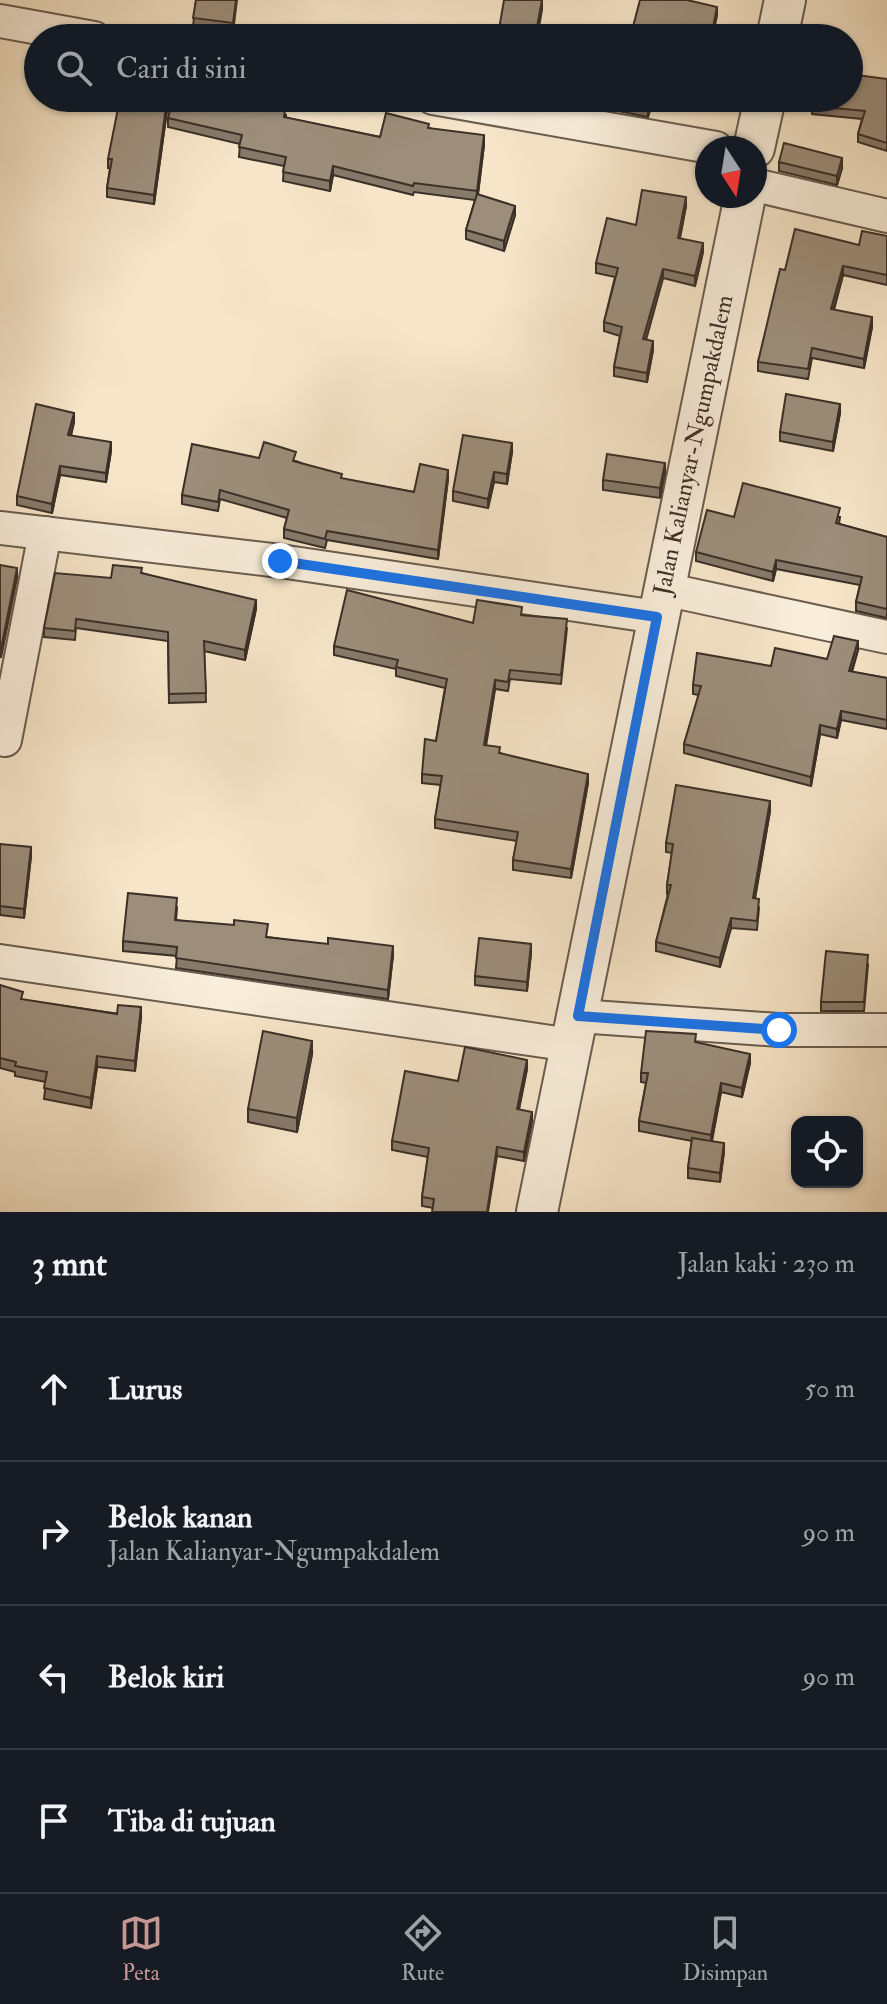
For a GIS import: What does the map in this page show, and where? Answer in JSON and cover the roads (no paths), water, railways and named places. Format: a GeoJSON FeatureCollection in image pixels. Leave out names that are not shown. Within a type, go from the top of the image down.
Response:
{"type":"FeatureCollection","features":[{"type":"Feature","properties":{"kind":"street"},"geometry":{"type":"LineString","coordinates":[[780,24],[785,0]]}},
{"type":"Feature","properties":{"kind":"street"},"geometry":{"type":"LineString","coordinates":[[0,21],[24,25]]}},
{"type":"Feature","properties":{"kind":"street"},"geometry":{"type":"LineString","coordinates":[[512,112],[695,144]]}},
{"type":"Feature","properties":{"kind":"street"},"geometry":{"type":"LineString","coordinates":[[757,136],[762,112]]}},
{"type":"Feature","properties":{"kind":"street"},"geometry":{"type":"LineString","coordinates":[[767,188],[887,216]]}},
{"type":"Feature","properties":{"kind":"street","name":"Jalan Kalianyar-Ngumpakdalem"},"geometry":{"type":"LineString","coordinates":[[537,1212],[742,208]]}},
{"type":"Feature","properties":{"kind":"street"},"geometry":{"type":"LineString","coordinates":[[0,528],[660,603],[887,637]]}},
{"type":"Feature","properties":{"kind":"street"},"geometry":{"type":"LineString","coordinates":[[5,740],[45,533]]}},
{"type":"Feature","properties":{"kind":"street"},"geometry":{"type":"LineString","coordinates":[[0,961],[575,1030],[887,1030]]}}]}
